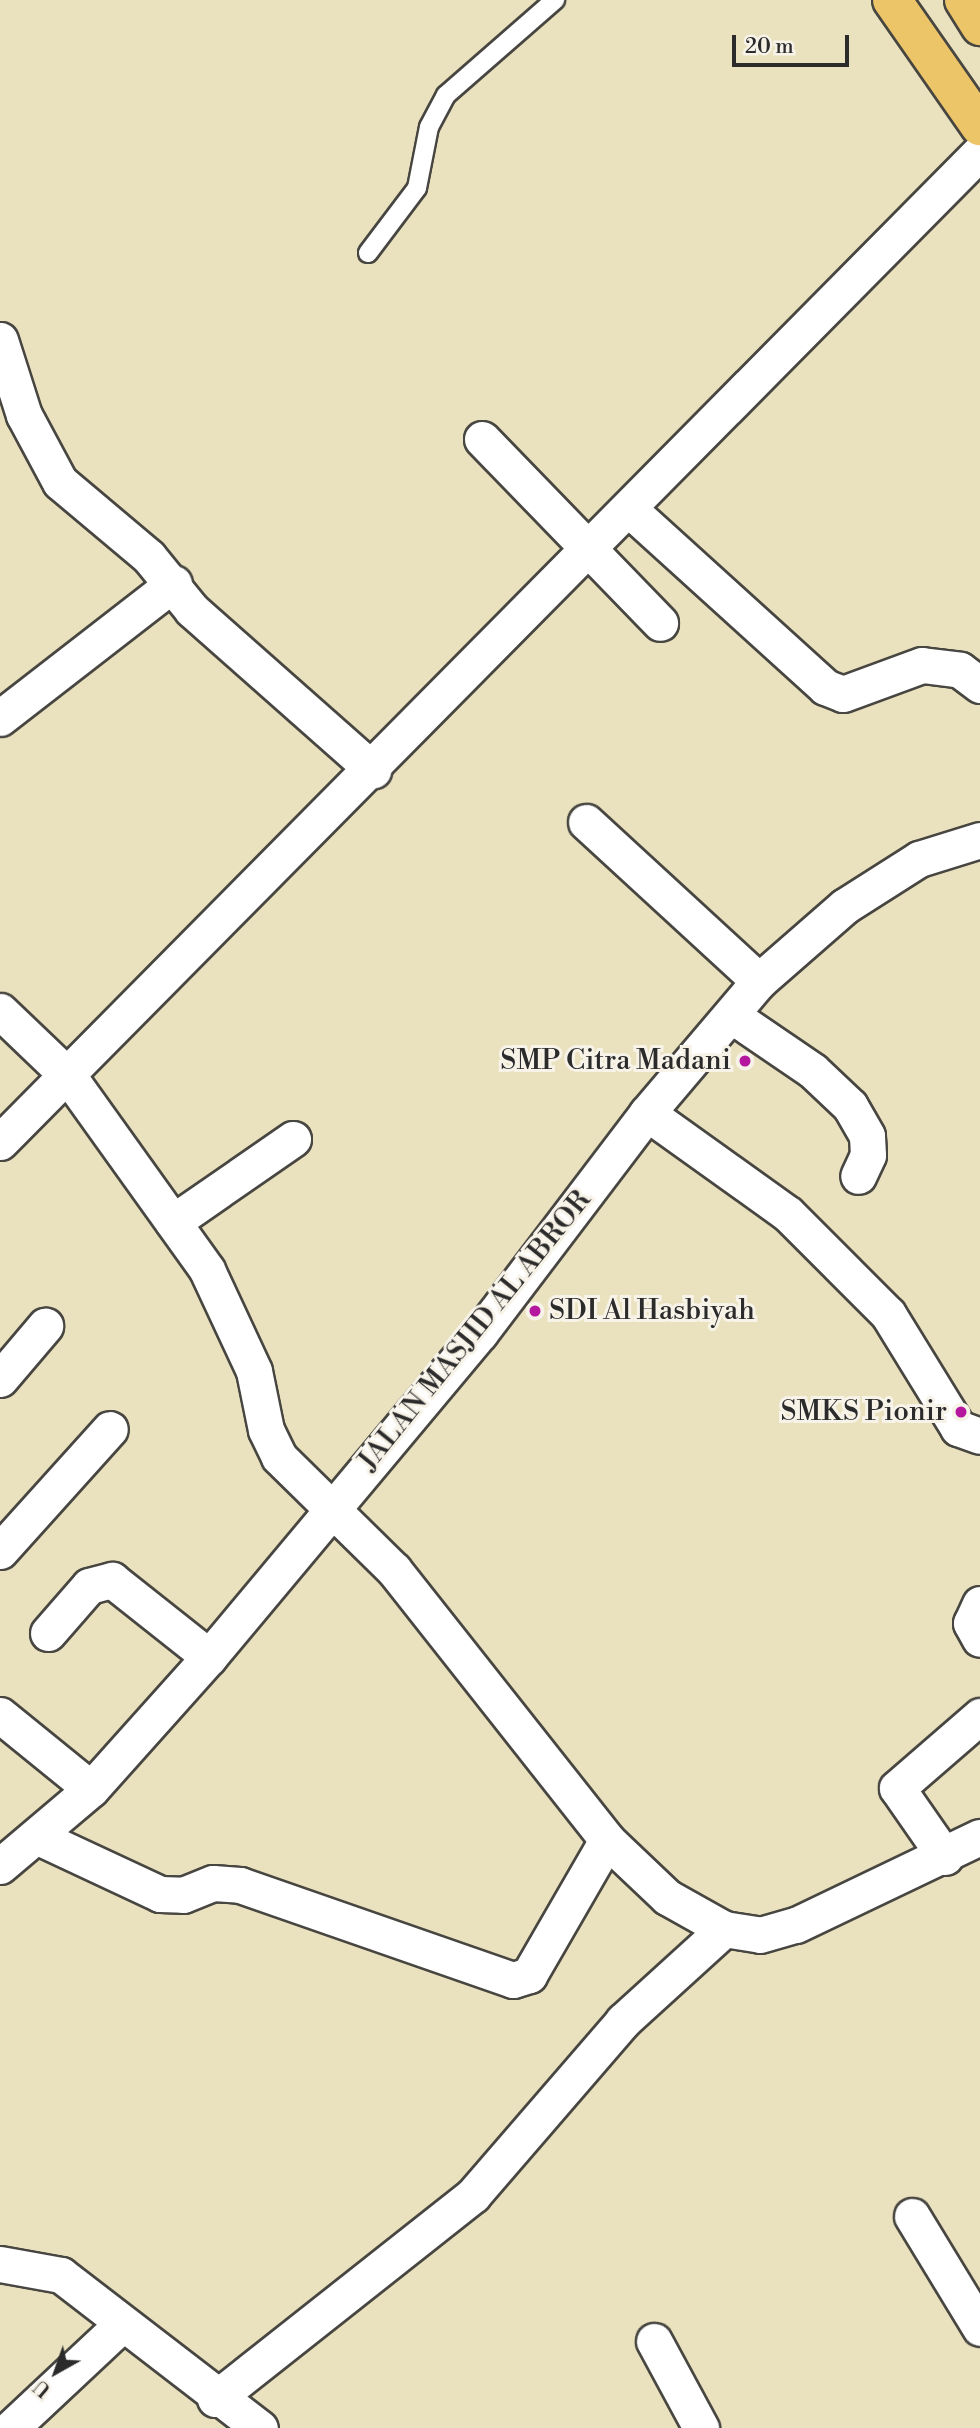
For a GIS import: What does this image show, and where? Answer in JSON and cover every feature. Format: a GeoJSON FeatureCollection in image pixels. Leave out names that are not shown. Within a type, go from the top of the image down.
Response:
{"type":"FeatureCollection","features":[{"type":"Feature","properties":{"kind":"main road"},"geometry":{"type":"LineString","coordinates":[[892,0],[980,126]]}},
{"type":"Feature","properties":{"kind":"main road"},"geometry":{"type":"LineString","coordinates":[[964,0],[980,26]]}},
{"type":"Feature","properties":{"kind":"street"},"geometry":{"type":"LineString","coordinates":[[0,1142],[69,1077],[373,770],[980,152]]}},
{"type":"Feature","properties":{"kind":"street"},"geometry":{"type":"LineString","coordinates":[[0,340],[24,415],[60,482],[174,583],[192,610],[373,770]]}},
{"type":"Feature","properties":{"kind":"street"},"geometry":{"type":"LineString","coordinates":[[482,439],[660,623]]}},
{"type":"Feature","properties":{"kind":"street"},"geometry":{"type":"LineString","coordinates":[[629,509],[825,687],[843,694],[922,665],[960,670],[980,685]]}},
{"type":"Feature","properties":{"kind":"street"},"geometry":{"type":"LineString","coordinates":[[0,718],[174,583]]}},
{"type":"Feature","properties":{"kind":"street"},"geometry":{"type":"LineString","coordinates":[[586,822],[759,981]]}},
{"type":"Feature","properties":{"kind":"street","name":"JALAN MASJID AL ABROR"},"geometry":{"type":"LineString","coordinates":[[0,1866],[91,1789],[209,1657],[480,1333],[647,1113],[759,981],[856,900],[919,859],[980,840]]}},
{"type":"Feature","properties":{"kind":"street"},"geometry":{"type":"LineString","coordinates":[[0,1011],[69,1077],[208,1270],[232,1320],[279,1457],[394,1570],[607,1840],[667,1897],[724,1929],[760,1935],[796,1925],[945,1857],[980,1837]]}},
{"type":"Feature","properties":{"kind":"street"},"geometry":{"type":"LineString","coordinates":[[731,1015],[813,1071],[850,1105],[867,1136],[868,1155],[858,1176]]}},
{"type":"Feature","properties":{"kind":"street"},"geometry":{"type":"LineString","coordinates":[[647,1113],[788,1214],[888,1314],[958,1428],[980,1436]]}},
{"type":"Feature","properties":{"kind":"street"},"geometry":{"type":"LineString","coordinates":[[173,1222],[293,1139]]}},
{"type":"Feature","properties":{"kind":"street"},"geometry":{"type":"LineString","coordinates":[[0,1379],[45,1326]]}},
{"type":"Feature","properties":{"kind":"street"},"geometry":{"type":"LineString","coordinates":[[0,1551],[110,1429]]}},
{"type":"Feature","properties":{"kind":"street"},"geometry":{"type":"LineString","coordinates":[[48,1633],[89,1586],[112,1580],[209,1657]]}},
{"type":"Feature","properties":{"kind":"street"},"geometry":{"type":"LineString","coordinates":[[980,1604],[971,1623],[980,1639]]}},
{"type":"Feature","properties":{"kind":"street"},"geometry":{"type":"LineString","coordinates":[[0,1714],[91,1789]]}},
{"type":"Feature","properties":{"kind":"street"},"geometry":{"type":"LineString","coordinates":[[945,1857],[897,1788],[980,1716]]}},
{"type":"Feature","properties":{"kind":"street"},"geometry":{"type":"LineString","coordinates":[[37,1837],[160,1894],[183,1895],[214,1883],[240,1885],[513,1980],[529,1975],[607,1840]]}},
{"type":"Feature","properties":{"kind":"street"},"geometry":{"type":"LineString","coordinates":[[215,2399],[473,2195],[623,2021],[724,1929]]}},
{"type":"Feature","properties":{"kind":"street"},"geometry":{"type":"LineString","coordinates":[[912,2216],[980,2328]]}},
{"type":"Feature","properties":{"kind":"street"},"geometry":{"type":"LineString","coordinates":[[0,2264],[61,2275],[215,2399],[260,2428]]}},
{"type":"Feature","properties":{"kind":"street"},"geometry":{"type":"LineString","coordinates":[[11,2428],[121,2325]]}},
{"type":"Feature","properties":{"kind":"street"},"geometry":{"type":"LineString","coordinates":[[654,2342],[701,2428]]}},
{"type":"Feature","properties":{"kind":"lane"},"geometry":{"type":"LineString","coordinates":[[368,253],[417,188],[429,127],[446,95],[555,0]]}},
{"type":"Feature","properties":{"kind":"place","name":"SMP Citra Madani"},"geometry":{"type":"Point","coordinates":[745,1061]}},
{"type":"Feature","properties":{"kind":"place","name":"SDI Al Hasbiyah"},"geometry":{"type":"Point","coordinates":[535,1311]}},
{"type":"Feature","properties":{"kind":"place","name":"SMKS Pionir"},"geometry":{"type":"Point","coordinates":[961,1412]}}]}
